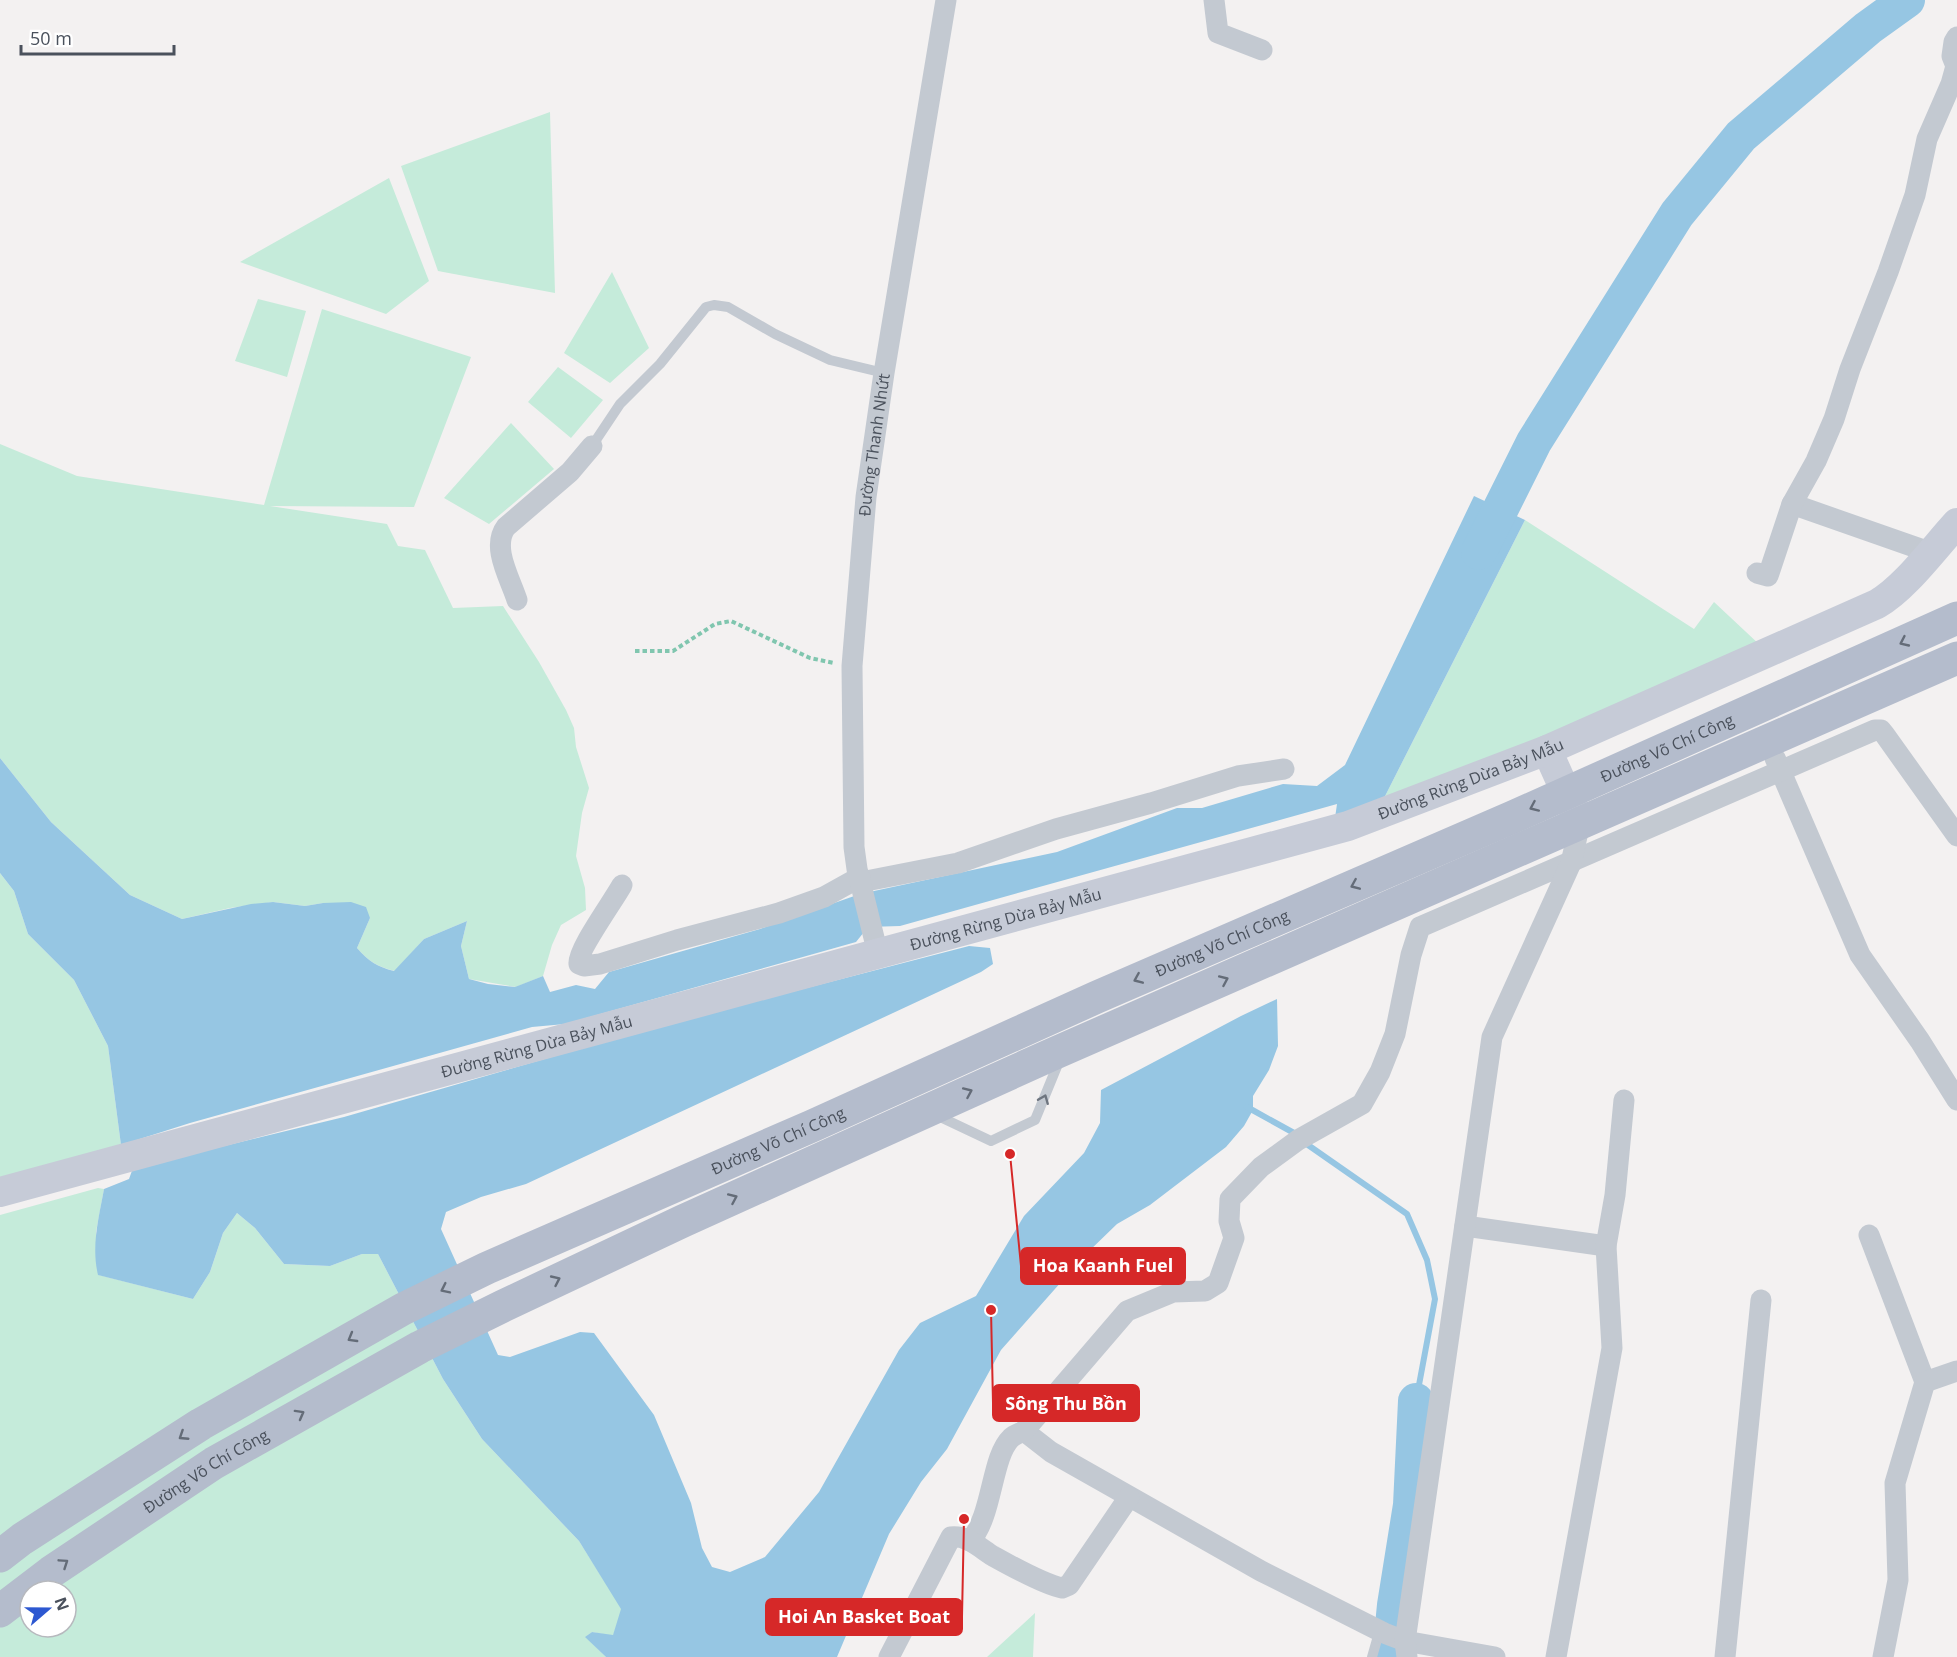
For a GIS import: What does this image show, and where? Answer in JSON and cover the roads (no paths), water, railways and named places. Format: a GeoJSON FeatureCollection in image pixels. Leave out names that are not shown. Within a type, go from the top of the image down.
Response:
{"type":"FeatureCollection","features":[{"type":"Feature","properties":{"kind":"main road","name":"Đường Võ Chí Công"},"geometry":{"type":"LineString","coordinates":[[0,1556],[22,1539],[201,1424],[403,1309],[487,1268],[812,1126],[1097,997],[1565,794],[1957,618]]}},
{"type":"Feature","properties":{"kind":"main road","name":"Đường Võ Chí Công"},"geometry":{"type":"LineString","coordinates":[[0,1611],[51,1572],[213,1462],[420,1347],[504,1305],[682,1221],[927,1111],[1580,823],[1774,755],[1957,658]]}},
{"type":"Feature","properties":{"kind":"street","name":"Đường Thanh Nhứt"},"geometry":{"type":"LineString","coordinates":[[877,948],[855,858],[852,666],[866,497],[884,373],[946,0]]}},
{"type":"Feature","properties":{"kind":"street"},"geometry":{"type":"LineString","coordinates":[[1214,0],[1218,33],[1262,50]]}},
{"type":"Feature","properties":{"kind":"street"},"geometry":{"type":"LineString","coordinates":[[1757,573],[1768,576],[1792,504],[1816,461],[1830,429],[1915,195],[1927,140],[1956,66],[1952,56],[1957,37]]}},
{"type":"Feature","properties":{"kind":"street"},"geometry":{"type":"LineString","coordinates":[[517,600],[501,555],[501,534],[506,527],[570,472],[592,446]]}},
{"type":"Feature","properties":{"kind":"street"},"geometry":{"type":"LineString","coordinates":[[1792,504],[1929,552]]}},
{"type":"Feature","properties":{"kind":"street","name":"Đường Rừng Dừa Bảy Mẫu"},"geometry":{"type":"LineString","coordinates":[[0,1192],[877,948],[1348,826],[1547,750],[1877,604],[1890,597],[1957,523]]}},
{"type":"Feature","properties":{"kind":"street"},"geometry":{"type":"LineString","coordinates":[[970,1541],[977,1533],[991,1493],[1002,1450],[1012,1438],[1024,1431],[1127,1311],[1173,1292],[1206,1291],[1218,1283],[1234,1238],[1228,1221],[1230,1200],[1261,1167],[1298,1140],[1362,1104],[1380,1072],[1395,1034],[1411,955],[1420,927],[1570,863],[1774,755],[1875,730],[1881,730],[1954,825]]}},
{"type":"Feature","properties":{"kind":"street"},"geometry":{"type":"LineString","coordinates":[[1406,1649],[1492,1037],[1570,863],[1580,823],[1547,750]]}},
{"type":"Feature","properties":{"kind":"street"},"geometry":{"type":"LineString","coordinates":[[1774,755],[1860,955],[1920,1041],[1957,1100]]}},
{"type":"Feature","properties":{"kind":"street"},"geometry":{"type":"LineString","coordinates":[[622,885],[582,949],[579,964],[584,966],[600,964],[677,940],[779,913],[861,884],[958,863],[1056,829],[1238,776],[1284,769]]}},
{"type":"Feature","properties":{"kind":"street"},"geometry":{"type":"LineString","coordinates":[[1557,1657],[1612,1348],[1606,1246],[1615,1195],[1624,1100]]}},
{"type":"Feature","properties":{"kind":"street"},"geometry":{"type":"LineString","coordinates":[[668,1189],[682,1221]]}},
{"type":"Feature","properties":{"kind":"street"},"geometry":{"type":"LineString","coordinates":[[1465,1226],[1606,1246]]}},
{"type":"Feature","properties":{"kind":"street"},"geometry":{"type":"LineString","coordinates":[[1869,1235],[1925,1382],[1895,1483],[1898,1580],[1883,1657]]}},
{"type":"Feature","properties":{"kind":"street"},"geometry":{"type":"LineString","coordinates":[[1725,1657],[1761,1300]]}},
{"type":"Feature","properties":{"kind":"street"},"geometry":{"type":"LineString","coordinates":[[1925,1382],[1957,1371]]}},
{"type":"Feature","properties":{"kind":"street"},"geometry":{"type":"LineString","coordinates":[[1024,1431],[1051,1452],[1129,1497],[1261,1571],[1382,1631],[1406,1649],[1495,1657]]}},
{"type":"Feature","properties":{"kind":"street"},"geometry":{"type":"LineString","coordinates":[[890,1657],[949,1539],[957,1536],[970,1541],[1005,1562],[1062,1588],[1069,1585],[1129,1497]]}},
{"type":"Feature","properties":{"kind":"lane"},"geometry":{"type":"LineString","coordinates":[[592,446],[620,404],[660,364],[706,307],[714,305],[728,307],[775,334],[830,360],[884,373]]}},
{"type":"Feature","properties":{"kind":"lane"},"geometry":{"type":"LineString","coordinates":[[927,1111],[991,1141],[1035,1120],[1064,1050]]}},
{"type":"Feature","properties":{"kind":"lane"},"geometry":{"type":"LineString","coordinates":[[1372,1657],[1382,1631]]}},
{"type":"Feature","properties":{"kind":"water"},"geometry":{"type":"Polygon","coordinates":[[[1474,496],[1525,520],[1379,808],[1334,825],[1337,804],[900,926],[868,927],[856,942],[565,1024],[532,1027],[190,1123],[121,1145],[108,1046],[74,980],[28,934],[14,891],[0,873],[0,758],[51,822],[130,895],[182,919],[251,904],[273,902],[305,906],[351,902],[366,907],[370,918],[357,948],[374,963],[394,971],[424,939],[467,921],[461,946],[469,979],[515,987],[543,976],[550,992],[576,985],[595,989],[609,972],[760,929],[860,894],[1057,852],[1177,808],[1202,808],[1283,784],[1317,786],[1345,765],[1474,496]]]}},
{"type":"Feature","properties":{"kind":"water"},"geometry":{"type":"Polygon","coordinates":[[[969,946],[990,948],[993,964],[981,972],[526,1184],[481,1197],[446,1212],[441,1229],[498,1355],[510,1357],[580,1332],[594,1333],[654,1415],[691,1503],[702,1548],[712,1567],[730,1572],[765,1557],[819,1492],[899,1350],[920,1323],[976,1296],[1024,1216],[1084,1153],[1100,1123],[1101,1090],[1277,999],[1278,1046],[1269,1070],[1253,1096],[1253,1110],[1244,1126],[1226,1147],[1150,1205],[1117,1224],[1085,1255],[1001,1350],[947,1449],[921,1482],[889,1534],[837,1657],[606,1657],[585,1637],[592,1632],[613,1635],[621,1609],[579,1541],[482,1439],[443,1379],[378,1254],[362,1254],[330,1266],[284,1264],[255,1228],[237,1213],[223,1233],[210,1272],[193,1299],[98,1275],[95,1253],[104,1189],[129,1179],[133,1168],[344,1117],[659,1026],[969,946]]]}},
{"type":"Feature","properties":{"kind":"waterway"},"geometry":{"type":"LineString","coordinates":[[1479,552],[1534,442],[1677,214],[1741,136],[1868,28],[1907,0]]}},
{"type":"Feature","properties":{"kind":"waterway"},"geometry":{"type":"LineString","coordinates":[[1247,1107],[1294,1133]]}},
{"type":"Feature","properties":{"kind":"waterway"},"geometry":{"type":"LineString","coordinates":[[1308,1145],[1407,1214],[1427,1260],[1435,1299],[1416,1401]]}},
{"type":"Feature","properties":{"kind":"waterway"},"geometry":{"type":"LineString","coordinates":[[1390,1657],[1395,1605],[1411,1505],[1416,1401]]}},
{"type":"Feature","properties":{"kind":"place","name":"Hoa Kaanh Fuel"},"geometry":{"type":"Point","coordinates":[1010,1154]}},
{"type":"Feature","properties":{"kind":"place","name":"Sông Thu Bồn"},"geometry":{"type":"Point","coordinates":[991,1310]}},
{"type":"Feature","properties":{"kind":"place","name":"Hoi An Basket Boat"},"geometry":{"type":"Point","coordinates":[964,1519]}}]}
